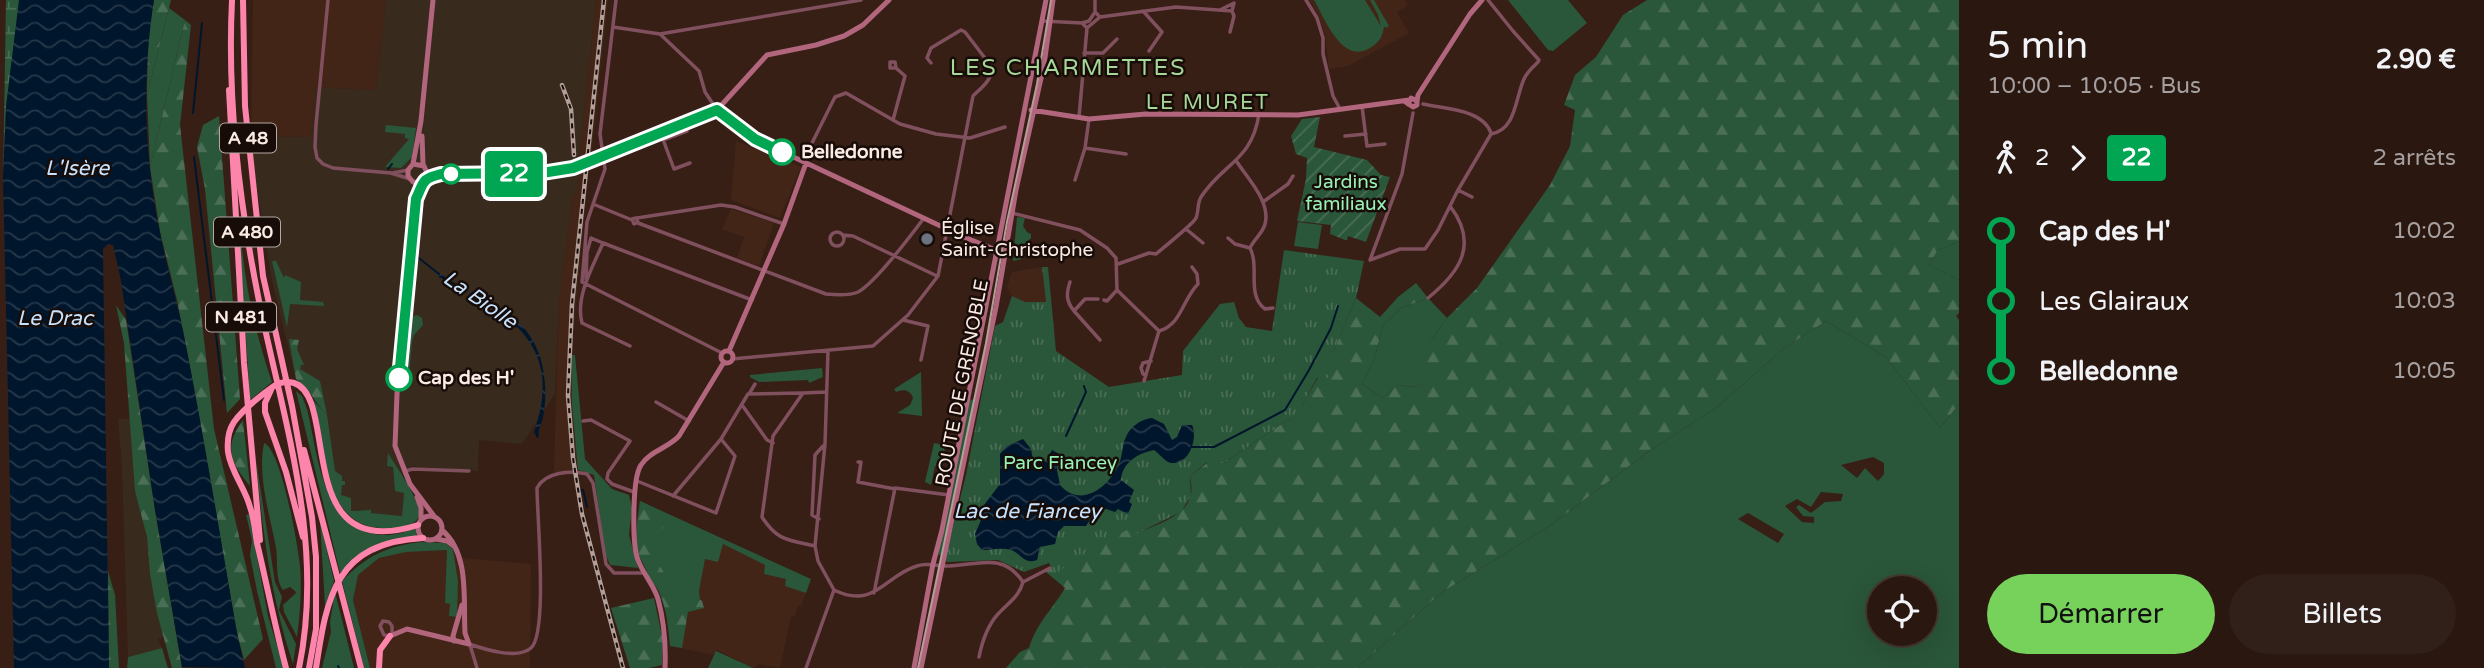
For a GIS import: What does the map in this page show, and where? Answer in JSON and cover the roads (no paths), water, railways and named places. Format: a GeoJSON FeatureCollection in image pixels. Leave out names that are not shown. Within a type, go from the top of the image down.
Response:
{"type":"FeatureCollection","features":[{"type":"Feature","properties":{"kind":"highway"},"geometry":{"type":"LineString","coordinates":[[230,62],[232,0]]}},
{"type":"Feature","properties":{"kind":"highway","name":"A 48"},"geometry":{"type":"LineString","coordinates":[[243,0],[245,106],[263,276],[292,406]]}},
{"type":"Feature","properties":{"kind":"highway","name":"A 480"},"geometry":{"type":"LineString","coordinates":[[230,62],[237,160],[247,232],[305,524],[306,609],[299,668]]}},
{"type":"Feature","properties":{"kind":"highway","name":"N 481"},"geometry":{"type":"LineString","coordinates":[[230,62],[229,116],[251,458],[264,571],[286,668]]}},
{"type":"Feature","properties":{"kind":"highway"},"geometry":{"type":"LineString","coordinates":[[264,571],[251,508],[228,450],[230,431],[240,414],[283,382],[299,386],[309,398],[329,488],[342,512],[359,526],[374,531],[389,532],[420,522]]}},
{"type":"Feature","properties":{"kind":"highway"},"geometry":{"type":"LineString","coordinates":[[272,388],[266,398],[265,412],[286,472],[305,542]]}},
{"type":"Feature","properties":{"kind":"highway"},"geometry":{"type":"LineString","coordinates":[[292,406],[312,517],[316,556],[316,619],[309,668]]}},
{"type":"Feature","properties":{"kind":"highway"},"geometry":{"type":"LineString","coordinates":[[292,406],[361,668]]}},
{"type":"Feature","properties":{"kind":"highway"},"geometry":{"type":"LineString","coordinates":[[316,668],[326,608],[343,572],[367,553],[403,541],[423,538]]}},
{"type":"Feature","properties":{"kind":"highway"},"geometry":{"type":"LineString","coordinates":[[379,668],[380,650],[391,635]]}},
{"type":"Feature","properties":{"kind":"street"},"geometry":{"type":"LineString","coordinates":[[328,0],[314,147],[317,158],[333,168],[391,173],[411,181],[441,174],[542,173],[573,168],[687,131]]}},
{"type":"Feature","properties":{"kind":"street"},"geometry":{"type":"LineString","coordinates":[[416,199],[411,181],[411,167],[421,121],[433,0]]}},
{"type":"Feature","properties":{"kind":"street"},"geometry":{"type":"LineString","coordinates":[[616,0],[600,134],[605,169],[587,222],[585,282],[580,315],[582,323],[630,346]]}},
{"type":"Feature","properties":{"kind":"street"},"geometry":{"type":"LineString","coordinates":[[613,27],[660,34],[861,0]]}},
{"type":"Feature","properties":{"kind":"street"},"geometry":{"type":"LineString","coordinates":[[662,137],[717,110],[766,55],[816,45],[844,36],[863,25],[889,0]]}},
{"type":"Feature","properties":{"kind":"street","name":"ROUTE DE GRENOBLE"},"geometry":{"type":"LineString","coordinates":[[914,668],[1046,0]]}},
{"type":"Feature","properties":{"kind":"street","name":"ROUTE DE GRENOBLE"},"geometry":{"type":"LineString","coordinates":[[921,668],[989,338],[1053,0]]}},
{"type":"Feature","properties":{"kind":"street"},"geometry":{"type":"LineString","coordinates":[[1042,21],[1083,23],[1095,12],[1095,0]]}},
{"type":"Feature","properties":{"kind":"street"},"geometry":{"type":"LineString","coordinates":[[1176,0],[1177,7]]}},
{"type":"Feature","properties":{"kind":"street"},"geometry":{"type":"LineString","coordinates":[[1306,0],[1317,18],[1333,96],[1340,109]]}},
{"type":"Feature","properties":{"kind":"street"},"geometry":{"type":"LineString","coordinates":[[1482,0],[1470,14],[1414,103],[1402,174],[1370,260],[1400,249],[1425,249],[1491,134],[1507,127],[1524,78],[1539,60],[1488,0]]}},
{"type":"Feature","properties":{"kind":"street"},"geometry":{"type":"LineString","coordinates":[[1222,9],[1235,1]]}},
{"type":"Feature","properties":{"kind":"street"},"geometry":{"type":"LineString","coordinates":[[1230,32],[1235,1]]}},
{"type":"Feature","properties":{"kind":"street"},"geometry":{"type":"LineString","coordinates":[[1079,117],[1087,28],[1100,17],[1177,7],[1232,11]]}},
{"type":"Feature","properties":{"kind":"street"},"geometry":{"type":"LineString","coordinates":[[1143,11],[1162,32],[1149,51]]}},
{"type":"Feature","properties":{"kind":"street"},"geometry":{"type":"LineString","coordinates":[[1095,12],[1100,17]]}},
{"type":"Feature","properties":{"kind":"street"},"geometry":{"type":"LineString","coordinates":[[1083,23],[1087,28]]}},
{"type":"Feature","properties":{"kind":"street"},"geometry":{"type":"LineString","coordinates":[[724,362],[732,359],[873,346],[903,320],[938,276],[973,96],[992,77],[991,66],[961,30],[931,48],[927,58],[931,62]]}},
{"type":"Feature","properties":{"kind":"street"},"geometry":{"type":"LineString","coordinates":[[660,34],[699,71],[705,92],[717,110],[755,139],[1005,255]]}},
{"type":"Feature","properties":{"kind":"street"},"geometry":{"type":"LineString","coordinates":[[1084,53],[1103,53],[1117,39]]}},
{"type":"Feature","properties":{"kind":"street"},"geometry":{"type":"LineString","coordinates":[[893,120],[905,76],[896,68]]}},
{"type":"Feature","properties":{"kind":"street"},"geometry":{"type":"LineString","coordinates":[[732,359],[729,351],[784,224],[804,162],[835,97],[846,93],[893,120],[920,130],[964,139],[1005,127]]}},
{"type":"Feature","properties":{"kind":"street"},"geometry":{"type":"LineString","coordinates":[[1024,108],[1089,119],[1146,114],[1298,115],[1362,106],[1414,103],[1476,116],[1488,125],[1491,134]]}},
{"type":"Feature","properties":{"kind":"street"},"geometry":{"type":"LineString","coordinates":[[1362,106],[1367,146],[1385,144]]}},
{"type":"Feature","properties":{"kind":"street"},"geometry":{"type":"LineString","coordinates":[[1118,264],[1149,253],[1156,254],[1196,219],[1199,200],[1216,179],[1237,162],[1253,136],[1259,114]]}},
{"type":"Feature","properties":{"kind":"street"},"geometry":{"type":"LineString","coordinates":[[1075,180],[1085,148],[1089,119]]}},
{"type":"Feature","properties":{"kind":"street"},"geometry":{"type":"LineString","coordinates":[[421,121],[425,167],[424,180],[416,199],[395,428],[396,453],[415,491],[439,520],[442,530],[457,549],[465,633],[477,668]]}},
{"type":"Feature","properties":{"kind":"street"},"geometry":{"type":"LineString","coordinates":[[1345,136],[1366,134]]}},
{"type":"Feature","properties":{"kind":"street"},"geometry":{"type":"LineString","coordinates":[[662,137],[674,169],[690,163]]}},
{"type":"Feature","properties":{"kind":"street"},"geometry":{"type":"LineString","coordinates":[[1085,148],[1126,154]]}},
{"type":"Feature","properties":{"kind":"street"},"geometry":{"type":"LineString","coordinates":[[1237,162],[1263,202],[1267,215],[1264,228],[1250,248]]}},
{"type":"Feature","properties":{"kind":"street"},"geometry":{"type":"LineString","coordinates":[[391,173],[411,167],[425,167],[441,174]]}},
{"type":"Feature","properties":{"kind":"street"},"geometry":{"type":"LineString","coordinates":[[1263,202],[1288,184],[1293,176]]}},
{"type":"Feature","properties":{"kind":"street"},"geometry":{"type":"LineString","coordinates":[[1458,190],[1472,197]]}},
{"type":"Feature","properties":{"kind":"street"},"geometry":{"type":"LineString","coordinates":[[593,204],[825,294],[841,295],[857,292],[879,274],[924,218]]}},
{"type":"Feature","properties":{"kind":"street"},"geometry":{"type":"LineString","coordinates":[[636,221],[721,205],[735,207],[784,224]]}},
{"type":"Feature","properties":{"kind":"street"},"geometry":{"type":"LineString","coordinates":[[1428,298],[1446,284],[1457,270],[1465,246],[1458,216],[1450,206]]}},
{"type":"Feature","properties":{"kind":"street"},"geometry":{"type":"LineString","coordinates":[[1003,211],[1080,230],[1113,253],[1118,264],[1117,290],[1108,301],[1104,300]]}},
{"type":"Feature","properties":{"kind":"street"},"geometry":{"type":"LineString","coordinates":[[1186,227],[1203,243]]}},
{"type":"Feature","properties":{"kind":"street"},"geometry":{"type":"LineString","coordinates":[[843,235],[844,242],[840,245],[831,243],[830,238],[834,233],[853,236],[938,276]]}},
{"type":"Feature","properties":{"kind":"street"},"geometry":{"type":"LineString","coordinates":[[585,282],[591,238],[752,300]]}},
{"type":"Feature","properties":{"kind":"street"},"geometry":{"type":"LineString","coordinates":[[1228,238],[1235,244],[1250,248],[1253,253],[1254,284],[1259,304],[1265,309],[1273,308]]}},
{"type":"Feature","properties":{"kind":"street"},"geometry":{"type":"LineString","coordinates":[[585,282],[603,243]]}},
{"type":"Feature","properties":{"kind":"street"},"geometry":{"type":"LineString","coordinates":[[1158,331],[1171,327],[1180,316],[1188,294],[1198,284],[1197,274],[1192,267]]}},
{"type":"Feature","properties":{"kind":"street"},"geometry":{"type":"LineString","coordinates":[[585,282],[722,353],[729,351]]}},
{"type":"Feature","properties":{"kind":"street"},"geometry":{"type":"LineString","coordinates":[[1070,282],[1068,303],[1100,341]]}},
{"type":"Feature","properties":{"kind":"street"},"geometry":{"type":"LineString","coordinates":[[1117,290],[1158,331]]}},
{"type":"Feature","properties":{"kind":"street"},"geometry":{"type":"LineString","coordinates":[[1074,311],[1086,299],[1098,299]]}},
{"type":"Feature","properties":{"kind":"street"},"geometry":{"type":"LineString","coordinates":[[903,320],[928,326],[920,360]]}},
{"type":"Feature","properties":{"kind":"street"},"geometry":{"type":"LineString","coordinates":[[1151,361],[1143,363],[1141,368],[1145,378],[1151,361],[1158,331]]}},
{"type":"Feature","properties":{"kind":"street"},"geometry":{"type":"LineString","coordinates":[[828,351],[825,444],[815,546],[818,561],[834,590],[853,596],[874,593],[910,568],[933,564],[1000,563],[1015,570],[1023,582]]}},
{"type":"Feature","properties":{"kind":"street"},"geometry":{"type":"LineString","coordinates":[[722,353],[724,362]]}},
{"type":"Feature","properties":{"kind":"street"},"geometry":{"type":"LineString","coordinates":[[665,668],[666,648],[657,595],[643,573],[634,549],[635,480],[640,466],[648,457],[673,443],[724,362]]}},
{"type":"Feature","properties":{"kind":"street"},"geometry":{"type":"LineString","coordinates":[[673,496],[722,439],[755,384]]}},
{"type":"Feature","properties":{"kind":"street"},"geometry":{"type":"LineString","coordinates":[[748,394],[826,392]]}},
{"type":"Feature","properties":{"kind":"street"},"geometry":{"type":"LineString","coordinates":[[803,393],[773,436],[762,517],[771,531],[785,539],[815,546]]}},
{"type":"Feature","properties":{"kind":"street"},"geometry":{"type":"LineString","coordinates":[[656,402],[689,421]]}},
{"type":"Feature","properties":{"kind":"street"},"geometry":{"type":"LineString","coordinates":[[742,405],[767,440],[773,443]]}},
{"type":"Feature","properties":{"kind":"street"},"geometry":{"type":"LineString","coordinates":[[583,421],[591,420],[630,441],[608,473],[607,479],[612,484],[635,492]]}},
{"type":"Feature","properties":{"kind":"street"},"geometry":{"type":"LineString","coordinates":[[635,480],[716,513],[735,456],[722,439]]}},
{"type":"Feature","properties":{"kind":"street"},"geometry":{"type":"LineString","coordinates":[[819,519],[812,515],[815,455],[825,444]]}},
{"type":"Feature","properties":{"kind":"street"},"geometry":{"type":"LineString","coordinates":[[858,461],[861,462],[858,482],[949,495]]}},
{"type":"Feature","properties":{"kind":"street"},"geometry":{"type":"LineString","coordinates":[[403,471],[447,469],[469,471],[411,471]]}},
{"type":"Feature","properties":{"kind":"street"},"geometry":{"type":"LineString","coordinates":[[407,629],[384,635],[380,626],[383,621],[480,648],[522,653],[530,649],[536,642],[541,590],[537,488],[541,481],[554,475],[578,472],[587,474],[593,483],[603,553],[609,569],[614,573],[643,573]]}},
{"type":"Feature","properties":{"kind":"street"},"geometry":{"type":"LineString","coordinates":[[874,593],[895,489]]}},
{"type":"Feature","properties":{"kind":"street"},"geometry":{"type":"LineString","coordinates":[[415,491],[421,508],[418,532],[423,538],[447,541],[457,549]]}},
{"type":"Feature","properties":{"kind":"street"},"geometry":{"type":"LineString","coordinates":[[420,522],[434,516]]}},
{"type":"Feature","properties":{"kind":"street"},"geometry":{"type":"LineString","coordinates":[[436,539],[442,530]]}},
{"type":"Feature","properties":{"kind":"street"},"geometry":{"type":"LineString","coordinates":[[979,657],[990,626],[1020,592],[1023,582],[1051,568]]}},
{"type":"Feature","properties":{"kind":"street"},"geometry":{"type":"LineString","coordinates":[[806,668],[834,590]]}},
{"type":"Feature","properties":{"kind":"street"},"geometry":{"type":"LineString","coordinates":[[454,641],[463,601]]}},
{"type":"Feature","properties":{"kind":"street"},"geometry":{"type":"LineString","coordinates":[[391,624],[391,635]]}},
{"type":"Feature","properties":{"kind":"street"},"geometry":{"type":"LineString","coordinates":[[474,654],[480,648]]}},
{"type":"Feature","properties":{"kind":"water"},"geometry":{"type":"Polygon","coordinates":[[[19,0],[154,0],[146,87],[151,175],[163,246],[185,340],[245,668],[182,667],[155,510],[121,281],[113,245],[108,244],[103,249],[109,668],[14,668],[3,175],[6,106],[19,0]]]}},
{"type":"Feature","properties":{"kind":"water"},"geometry":{"type":"Polygon","coordinates":[[[438,272],[507,313],[533,340],[541,359],[545,388],[539,437],[537,438],[534,432],[542,401],[542,375],[536,353],[508,318],[439,277],[438,272]]]}},
{"type":"Feature","properties":{"kind":"water","name":"Lac de Fiancey"},"geometry":{"type":"Polygon","coordinates":[[[1152,418],[1164,424],[1172,440],[1177,437],[1182,425],[1192,425],[1193,443],[1188,455],[1178,462],[1169,462],[1154,450],[1137,456],[1128,464],[1121,480],[1134,490],[1128,514],[1118,509],[1115,512],[1103,508],[1095,511],[1086,526],[1064,526],[1058,532],[1055,544],[1040,547],[1037,560],[1033,561],[1026,560],[1011,550],[982,550],[977,544],[975,534],[981,520],[981,509],[1000,484],[1000,454],[1007,446],[1023,439],[1037,463],[1046,461],[1052,450],[1059,454],[1057,470],[1060,485],[1068,492],[1085,495],[1094,492],[1109,480],[1120,461],[1130,430],[1140,422],[1152,418]]]}},
{"type":"Feature","properties":{"kind":"waterway"},"geometry":{"type":"LineString","coordinates":[[193,113],[202,23]]}},
{"type":"Feature","properties":{"kind":"waterway"},"geometry":{"type":"LineString","coordinates":[[194,157],[224,400]]}},
{"type":"Feature","properties":{"kind":"waterway","name":"La Biolle"},"geometry":{"type":"LineString","coordinates":[[388,169],[392,164]]}},
{"type":"Feature","properties":{"kind":"waterway","name":"La Biolle"},"geometry":{"type":"LineString","coordinates":[[415,255],[439,274]]}},
{"type":"Feature","properties":{"kind":"waterway"},"geometry":{"type":"LineString","coordinates":[[1191,447],[1214,447],[1285,410],[1331,328],[1338,306]]}},
{"type":"Feature","properties":{"kind":"waterway"},"geometry":{"type":"LineString","coordinates":[[1066,436],[1086,392],[1084,386]]}},
{"type":"Feature","properties":{"kind":"waterway"},"geometry":{"type":"LineString","coordinates":[[578,491],[583,490],[587,507]]}},
{"type":"Feature","properties":{"kind":"tram line"},"geometry":{"type":"LineString","coordinates":[[918,668],[986,343],[1051,0]]}},
{"type":"Feature","properties":{"kind":"railway"},"geometry":{"type":"LineString","coordinates":[[604,0],[572,304],[568,395],[573,458],[582,514],[623,668]]}},
{"type":"Feature","properties":{"kind":"railway"},"geometry":{"type":"LineString","coordinates":[[562,85],[571,109],[574,155]]}},
{"type":"Feature","properties":{"kind":"place","name":"Belledonne"},"geometry":{"type":"Point","coordinates":[782,152]}},
{"type":"Feature","properties":{"kind":"place","name":"Église Saint-Christophe"},"geometry":{"type":"Point","coordinates":[927,239]}},
{"type":"Feature","properties":{"kind":"place","name":"Cap des H'"},"geometry":{"type":"Point","coordinates":[399,378]}},
{"type":"Feature","properties":{"kind":"district","name":"LES CHARMETTES"},"geometry":{"type":"Point","coordinates":[1068,68]}},
{"type":"Feature","properties":{"kind":"district","name":"LE MURET"},"geometry":{"type":"Point","coordinates":[1208,102]}},
{"type":"Feature","properties":{"kind":"water label","name":"L'Isère"},"geometry":{"type":"Point","coordinates":[77,168]}},
{"type":"Feature","properties":{"kind":"water label","name":"Le Drac"},"geometry":{"type":"Point","coordinates":[55,318]}},
{"type":"Feature","properties":{"kind":"park label","name":"Jardins familiaux"},"geometry":{"type":"Point","coordinates":[1346,193]}},
{"type":"Feature","properties":{"kind":"park label","name":"Parc Fiancey"},"geometry":{"type":"Point","coordinates":[1060,463]}}]}
